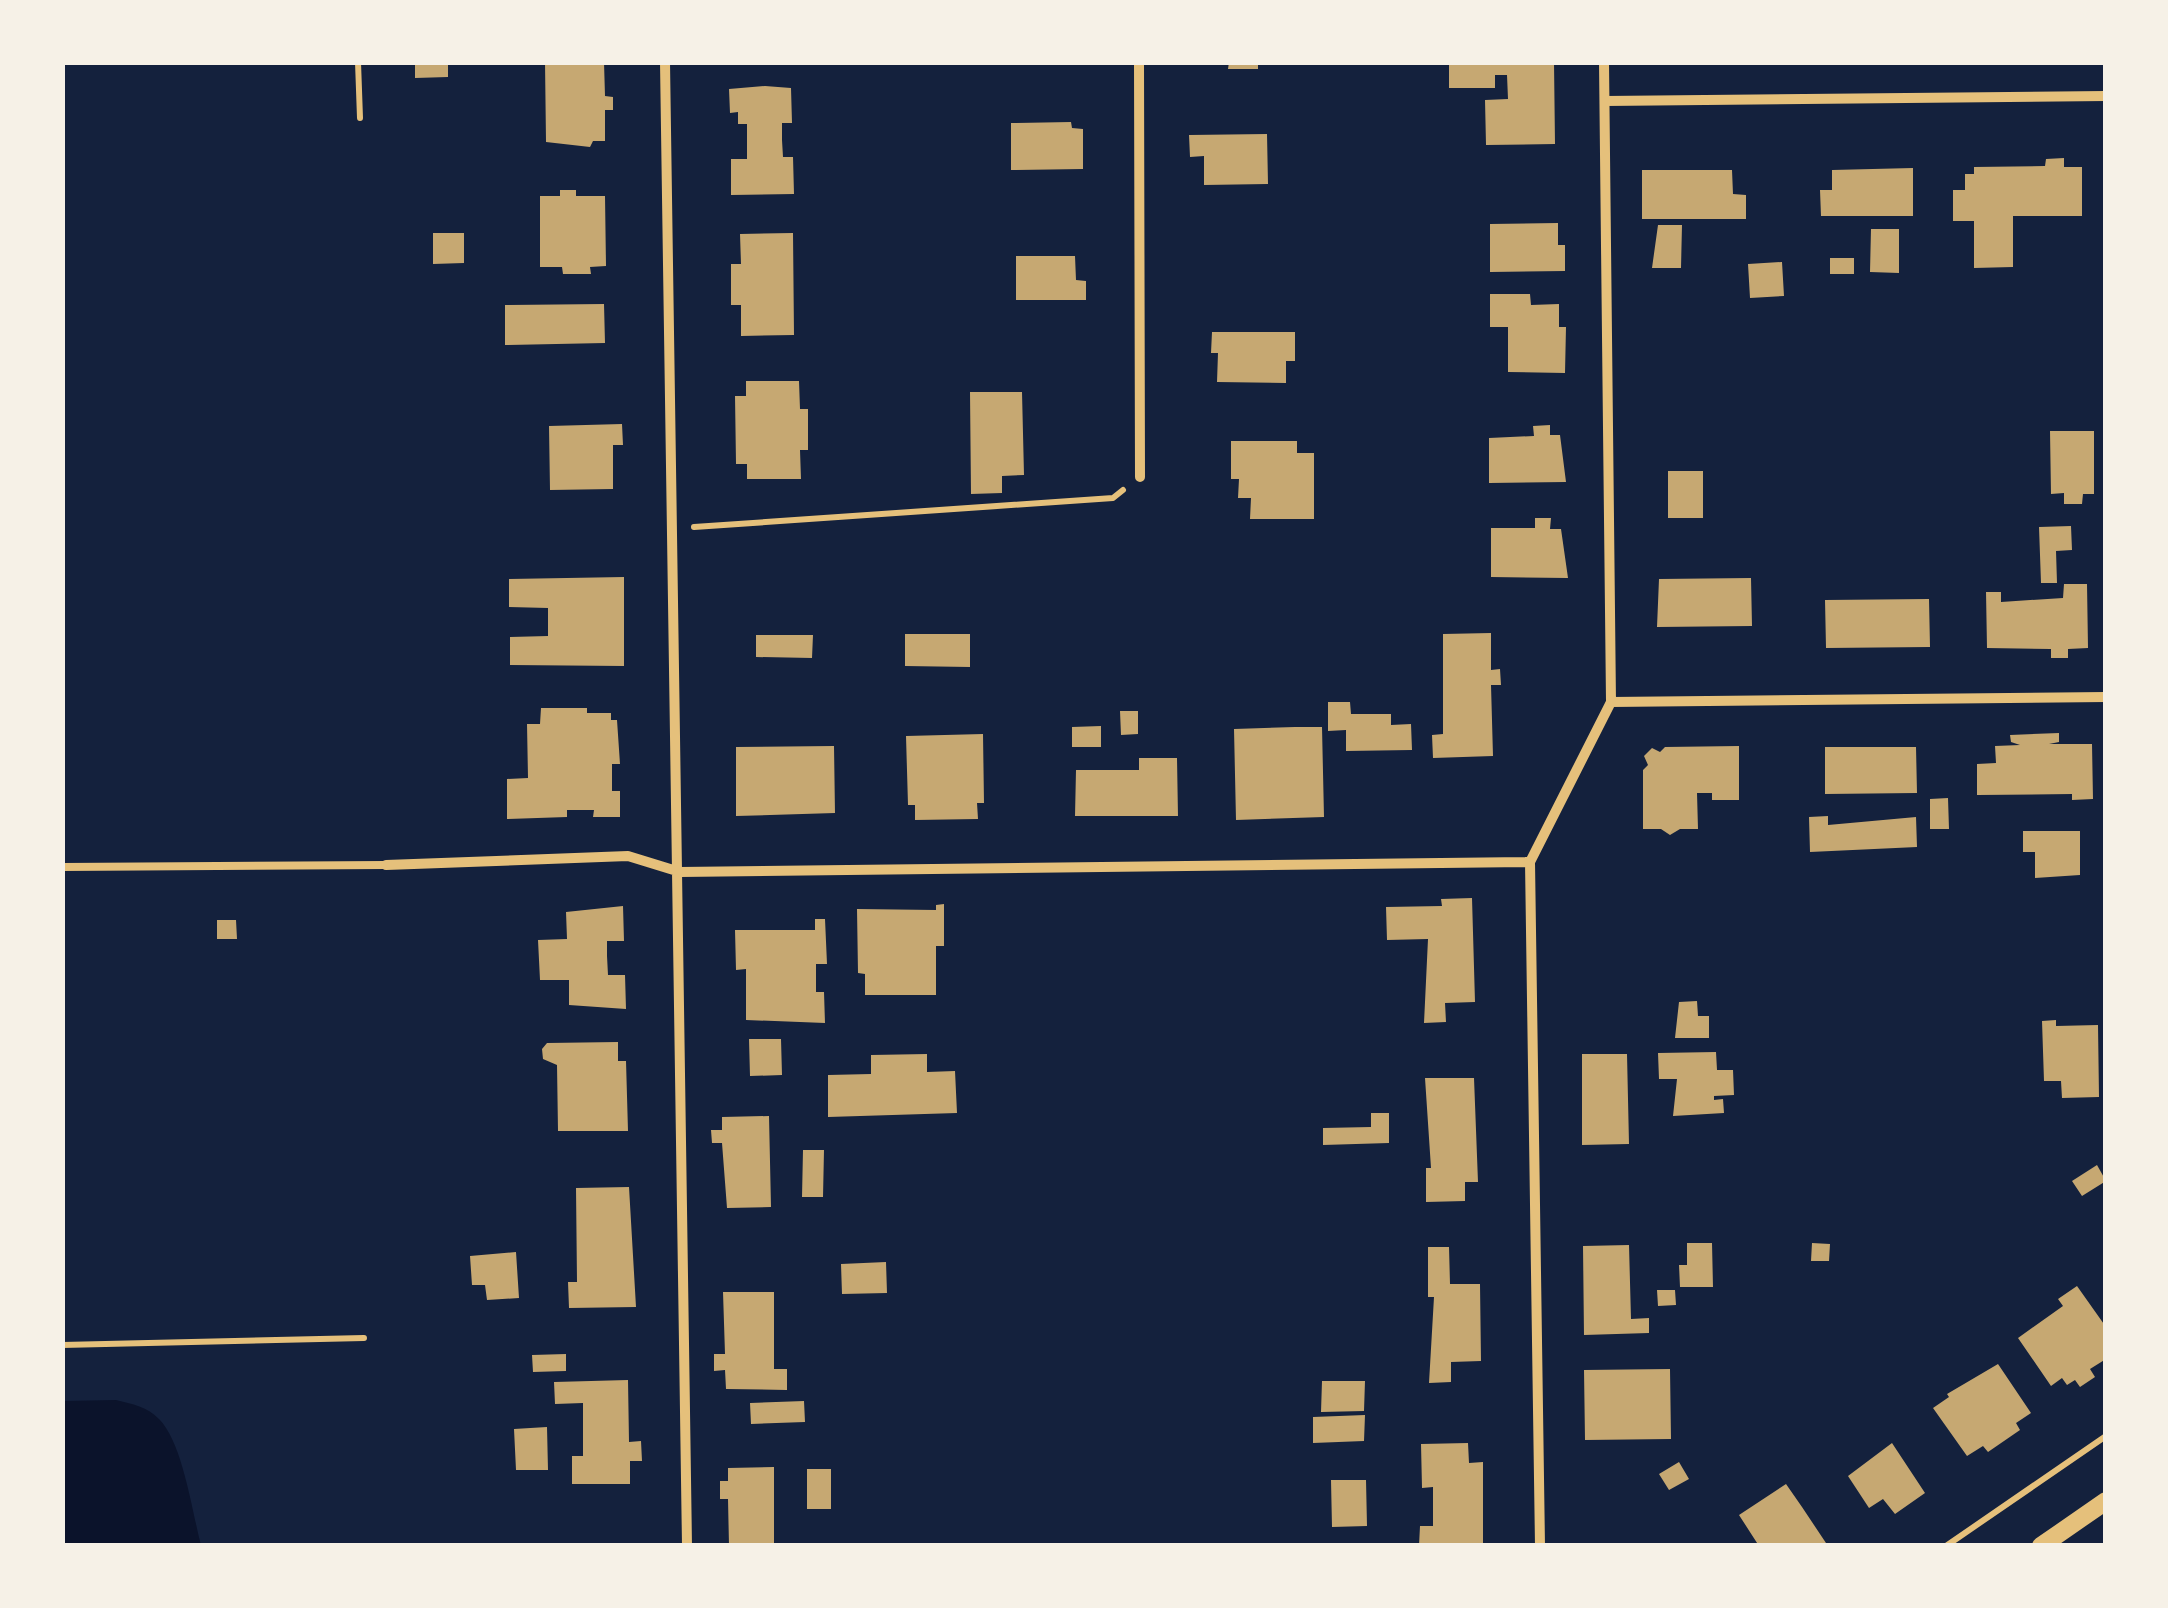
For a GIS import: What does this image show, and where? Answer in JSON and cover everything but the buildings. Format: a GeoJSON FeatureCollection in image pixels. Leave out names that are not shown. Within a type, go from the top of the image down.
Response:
{"type":"FeatureCollection","features":[{"type":"Feature","properties":{"kind":"street"},"geometry":{"type":"LineString","coordinates":[[665,62],[675,528],[687,1546]]}},
{"type":"Feature","properties":{"kind":"street"},"geometry":{"type":"LineString","coordinates":[[1139,62],[1140,477]]}},
{"type":"Feature","properties":{"kind":"street"},"geometry":{"type":"LineString","coordinates":[[1540,1546],[1530,862],[1611,702],[1604,62]]}},
{"type":"Feature","properties":{"kind":"street"},"geometry":{"type":"LineString","coordinates":[[1604,101],[2106,96]]}},
{"type":"Feature","properties":{"kind":"street"},"geometry":{"type":"LineString","coordinates":[[1611,702],[2106,697]]}},
{"type":"Feature","properties":{"kind":"street"},"geometry":{"type":"LineString","coordinates":[[386,865],[628,856],[680,872],[1530,862]]}},
{"type":"Feature","properties":{"kind":"street"},"geometry":{"type":"LineString","coordinates":[[2041,1546],[2106,1501]]}},
{"type":"Feature","properties":{"kind":"lane"},"geometry":{"type":"LineString","coordinates":[[62,867],[386,865]]}},
{"type":"Feature","properties":{"kind":"path"},"geometry":{"type":"LineString","coordinates":[[358,62],[360,118]]}},
{"type":"Feature","properties":{"kind":"path"},"geometry":{"type":"LineString","coordinates":[[675,528],[1112,498],[1140,477]]}},
{"type":"Feature","properties":{"kind":"path"},"geometry":{"type":"LineString","coordinates":[[62,1344],[364,1338]]}},
{"type":"Feature","properties":{"kind":"path"},"geometry":{"type":"LineString","coordinates":[[1946,1546],[2106,1436]]}},
{"type":"Feature","properties":{"kind":"water"},"geometry":{"type":"Polygon","coordinates":[[[116,1400],[150,1412],[167,1430],[186,1479],[201,1545],[63,1545],[63,1401],[116,1400]]]}}]}
